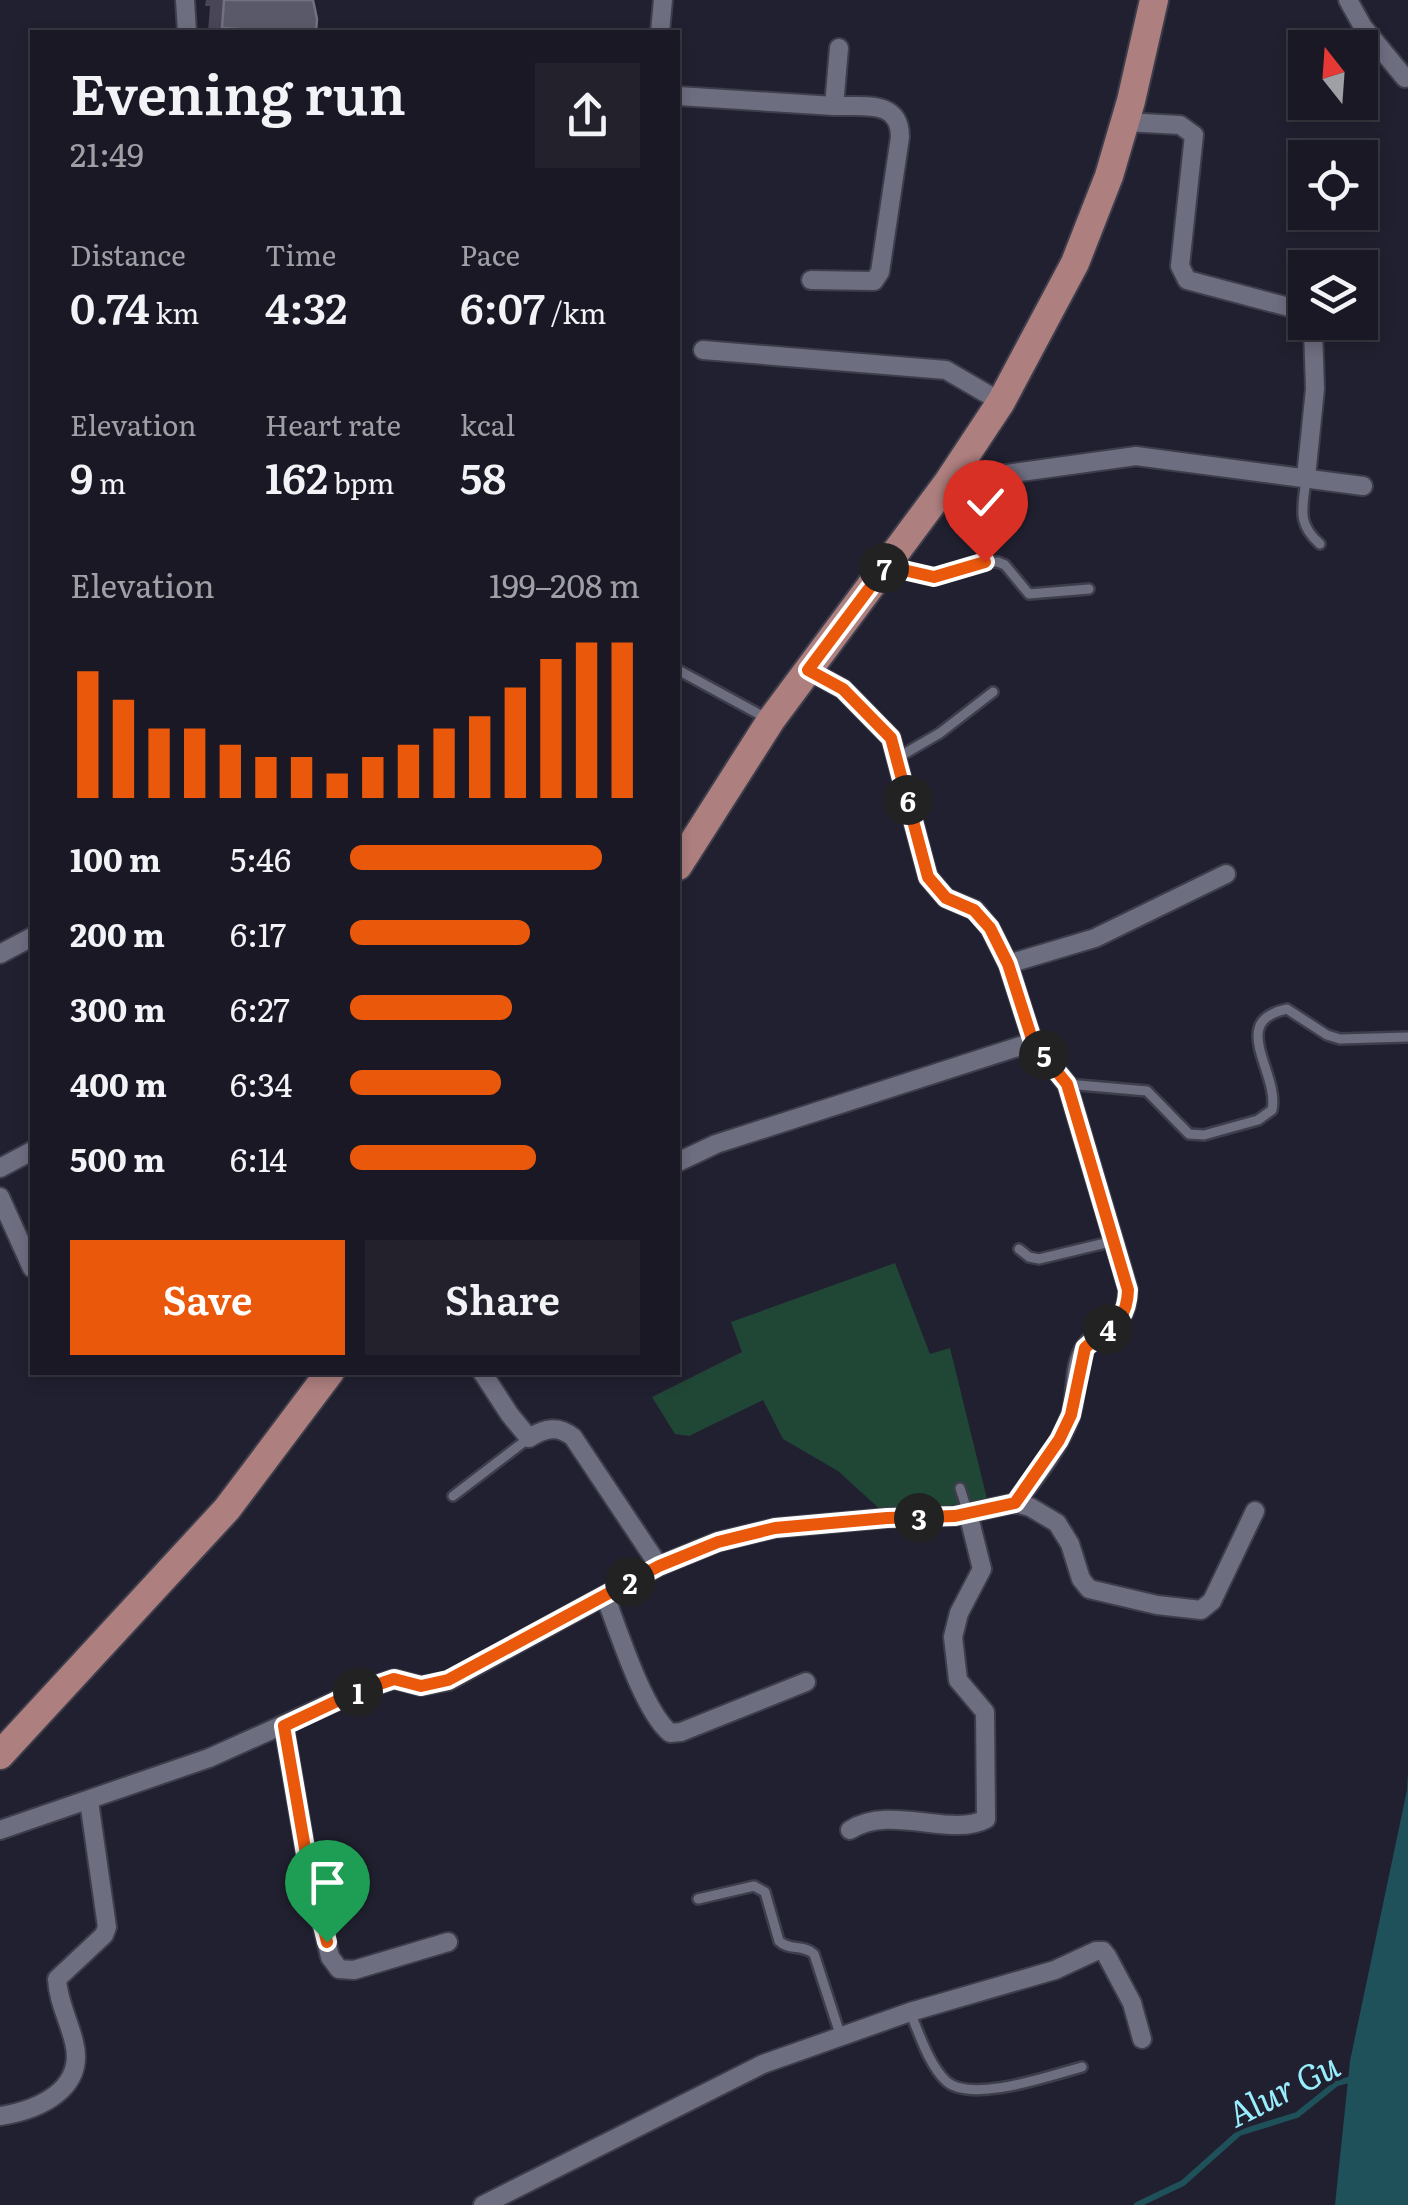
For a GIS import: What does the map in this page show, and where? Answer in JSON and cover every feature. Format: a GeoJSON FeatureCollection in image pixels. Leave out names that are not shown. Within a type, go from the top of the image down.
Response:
{"type":"FeatureCollection","features":[{"type":"Feature","properties":{"kind":"main road"},"geometry":{"type":"LineString","coordinates":[[680,863],[771,720],[948,482],[1001,402],[1075,263],[1109,176],[1126,122],[1154,0]]}},
{"type":"Feature","properties":{"kind":"main road"},"geometry":{"type":"LineString","coordinates":[[0,1755],[227,1509],[328,1375]]}},
{"type":"Feature","properties":{"kind":"street"},"geometry":{"type":"LineString","coordinates":[[185,0],[186,30]]}},
{"type":"Feature","properties":{"kind":"street"},"geometry":{"type":"LineString","coordinates":[[660,30],[663,0]]}},
{"type":"Feature","properties":{"kind":"street"},"geometry":{"type":"LineString","coordinates":[[1348,0],[1363,27],[1406,78]]}},
{"type":"Feature","properties":{"kind":"street"},"geometry":{"type":"LineString","coordinates":[[834,106],[838,48]]}},
{"type":"Feature","properties":{"kind":"street"},"geometry":{"type":"LineString","coordinates":[[680,96],[883,108],[893,113],[900,124],[900,138],[880,272],[874,281],[865,283],[811,280]]}},
{"type":"Feature","properties":{"kind":"street"},"geometry":{"type":"LineString","coordinates":[[1126,122],[1180,125],[1194,135],[1180,266],[1186,280],[1288,307]]}},
{"type":"Feature","properties":{"kind":"street"},"geometry":{"type":"LineString","coordinates":[[1312,478],[1313,340]]}},
{"type":"Feature","properties":{"kind":"street"},"geometry":{"type":"LineString","coordinates":[[703,350],[946,370],[1001,402]]}},
{"type":"Feature","properties":{"kind":"street"},"geometry":{"type":"LineString","coordinates":[[948,482],[1136,456],[1363,486]]}},
{"type":"Feature","properties":{"kind":"street"},"geometry":{"type":"LineString","coordinates":[[808,670],[843,689],[891,738],[928,877],[946,898],[983,917],[1008,964],[1033,1042],[1067,1084],[1128,1290],[1128,1308],[1116,1324],[1085,1348],[1071,1415],[1059,1440],[1015,1503]]}},
{"type":"Feature","properties":{"kind":"street"},"geometry":{"type":"LineString","coordinates":[[1008,964],[1095,938],[1226,874]]}},
{"type":"Feature","properties":{"kind":"street"},"geometry":{"type":"LineString","coordinates":[[0,954],[30,938]]}},
{"type":"Feature","properties":{"kind":"street"},"geometry":{"type":"LineString","coordinates":[[680,1161],[769,1126],[1033,1042]]}},
{"type":"Feature","properties":{"kind":"street"},"geometry":{"type":"LineString","coordinates":[[0,1168],[30,1152]]}},
{"type":"Feature","properties":{"kind":"street"},"geometry":{"type":"LineString","coordinates":[[0,1197],[30,1264]]}},
{"type":"Feature","properties":{"kind":"street"},"geometry":{"type":"LineString","coordinates":[[484,1375],[529,1438],[557,1428],[573,1438],[659,1566]]}},
{"type":"Feature","properties":{"kind":"street"},"geometry":{"type":"LineString","coordinates":[[0,1830],[209,1758],[394,1679],[421,1686],[448,1680],[659,1566],[718,1542],[775,1528],[968,1513],[1015,1503],[1057,1523],[1070,1544],[1081,1579],[1090,1589],[1150,1604],[1196,1610],[1209,1605],[1255,1511]]}},
{"type":"Feature","properties":{"kind":"street"},"geometry":{"type":"LineString","coordinates":[[850,1830],[860,1824],[898,1820],[967,1826],[986,1819],[985,1712],[958,1680],[953,1637],[958,1613],[982,1569],[968,1513]]}},
{"type":"Feature","properties":{"kind":"street"},"geometry":{"type":"LineString","coordinates":[[605,1596],[647,1700],[659,1724],[670,1733],[806,1682]]}},
{"type":"Feature","properties":{"kind":"street"},"geometry":{"type":"LineString","coordinates":[[284,1726],[307,1860],[330,1957],[338,1968],[354,1970],[448,1942]]}},
{"type":"Feature","properties":{"kind":"street"},"geometry":{"type":"LineString","coordinates":[[0,2116],[49,2102],[68,2082],[75,2066],[76,2047],[57,1980],[104,1935],[106,1927],[89,1801]]}},
{"type":"Feature","properties":{"kind":"street"},"geometry":{"type":"LineString","coordinates":[[482,2205],[763,2064],[1103,1951],[1132,2003],[1142,2039]]}},
{"type":"Feature","properties":{"kind":"lane"},"geometry":{"type":"LineString","coordinates":[[1312,478],[1302,514],[1306,532],[1320,544]]}},
{"type":"Feature","properties":{"kind":"lane"},"geometry":{"type":"LineString","coordinates":[[886,566],[934,577],[998,562],[1030,594],[1089,589]]}},
{"type":"Feature","properties":{"kind":"lane"},"geometry":{"type":"LineString","coordinates":[[680,671],[771,720]]}},
{"type":"Feature","properties":{"kind":"lane"},"geometry":{"type":"LineString","coordinates":[[896,758],[940,733],[993,692]]}},
{"type":"Feature","properties":{"kind":"lane"},"geometry":{"type":"LineString","coordinates":[[1067,1084],[1147,1092],[1189,1134],[1204,1135],[1258,1120],[1272,1110],[1274,1098],[1256,1032],[1260,1021],[1272,1012],[1286,1009],[1340,1039],[1408,1037]]}},
{"type":"Feature","properties":{"kind":"lane"},"geometry":{"type":"LineString","coordinates":[[1019,1248],[1029,1257],[1039,1259],[1114,1241]]}},
{"type":"Feature","properties":{"kind":"lane"},"geometry":{"type":"LineString","coordinates":[[453,1496],[529,1438]]}},
{"type":"Feature","properties":{"kind":"lane"},"geometry":{"type":"LineString","coordinates":[[960,1488],[968,1513]]}},
{"type":"Feature","properties":{"kind":"lane"},"geometry":{"type":"LineString","coordinates":[[698,1899],[754,1886],[765,1892],[778,1941],[814,1954],[841,2037]]}},
{"type":"Feature","properties":{"kind":"lane"},"geometry":{"type":"LineString","coordinates":[[910,2012],[936,2067],[954,2086],[974,2092],[1082,2067]]}},
{"type":"Feature","properties":{"kind":"shaded area"},"geometry":{"type":"Polygon","coordinates":[[[895,1263],[930,1354],[950,1348],[988,1503],[966,1509],[883,1512],[838,1471],[783,1439],[763,1400],[689,1436],[675,1434],[652,1397],[742,1352],[731,1322],[895,1263]]]}},
{"type":"Feature","properties":{"kind":"shaded area"},"geometry":{"type":"Polygon","coordinates":[[[1408,1772],[1408,2205],[1335,2205],[1350,2061],[1408,1772]]]}},
{"type":"Feature","properties":{"kind":"building"},"geometry":{"type":"Polygon","coordinates":[[[224,0],[313,0],[317,19],[316,30],[222,28],[224,0]]]}},
{"type":"Feature","properties":{"kind":"waterway","name":"Alur Gu"},"geometry":{"type":"LineString","coordinates":[[1137,2205],[1183,2183],[1239,2133],[1297,2115],[1337,2083],[1356,2078]]}},
{"type":"Feature","properties":{"kind":"route"},"geometry":{"type":"LineString","coordinates":[[327,1942],[307,1860],[284,1726],[394,1679],[421,1686],[448,1680],[659,1566],[718,1542],[775,1528],[887,1518],[936,1518],[1015,1503],[1059,1440],[1071,1415],[1085,1348],[1116,1324],[1128,1308],[1128,1290],[1067,1084],[1033,1042],[1008,964],[990,928],[974,910],[946,898],[928,877],[891,738],[843,689],[808,670],[886,566],[934,577],[985,562]]}}]}
